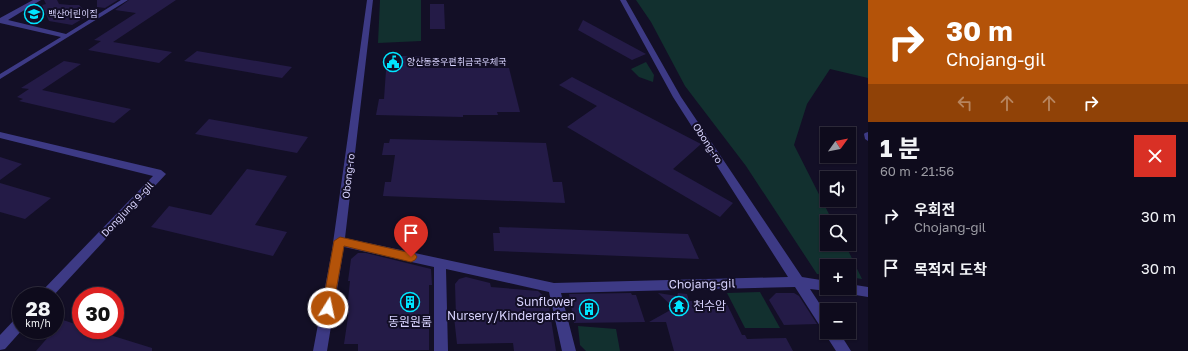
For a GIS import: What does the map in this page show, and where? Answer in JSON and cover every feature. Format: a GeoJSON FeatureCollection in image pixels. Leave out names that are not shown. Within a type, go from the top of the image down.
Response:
{"type":"FeatureCollection","features":[{"type":"Feature","properties":{"kind":"street"},"geometry":{"type":"LineString","coordinates":[[1,21],[38,0]]}},
{"type":"Feature","properties":{"kind":"street"},"geometry":{"type":"LineString","coordinates":[[0,77],[125,0]]}},
{"type":"Feature","properties":{"kind":"street","name":"Obong-ro"},"geometry":{"type":"LineString","coordinates":[[320,351],[340,241],[370,0]]}},
{"type":"Feature","properties":{"kind":"street","name":"Obong-ro"},"geometry":{"type":"LineString","coordinates":[[623,0],[677,97],[798,282]]}},
{"type":"Feature","properties":{"kind":"street"},"geometry":{"type":"LineString","coordinates":[[1,21],[68,36]]}},
{"type":"Feature","properties":{"kind":"street","name":"Dongjung 9-gil"},"geometry":{"type":"LineString","coordinates":[[0,135],[161,174],[54,287]]}},
{"type":"Feature","properties":{"kind":"street","name":"Chojang-gil"},"geometry":{"type":"LineString","coordinates":[[340,241],[554,288],[798,282],[820,285]]}},
{"type":"Feature","properties":{"kind":"street"},"geometry":{"type":"LineString","coordinates":[[440,264],[441,351]]}},
{"type":"Feature","properties":{"kind":"street"},"geometry":{"type":"LineString","coordinates":[[798,282],[820,315]]}},
{"type":"Feature","properties":{"kind":"street"},"geometry":{"type":"LineString","coordinates":[[554,288],[569,351]]}},
{"type":"Feature","properties":{"kind":"street"},"geometry":{"type":"LineString","coordinates":[[856,290],[868,292]]}},
{"type":"Feature","properties":{"kind":"street"},"geometry":{"type":"LineString","coordinates":[[0,344],[12,331]]}},
{"type":"Feature","properties":{"kind":"street"},"geometry":{"type":"LineString","coordinates":[[836,339],[844,351]]}},
{"type":"Feature","properties":{"kind":"green space"},"geometry":{"type":"Polygon","coordinates":[[[380,0],[421,0],[421,41],[378,43],[380,0]]]}},
{"type":"Feature","properties":{"kind":"green space"},"geometry":{"type":"Polygon","coordinates":[[[636,0],[868,0],[868,78],[830,69],[807,104],[794,145],[820,196],[820,207],[825,207],[829,215],[820,215],[820,251],[848,251],[852,259],[820,259],[820,274],[817,274],[746,166],[685,86],[651,22],[636,0]]]}},
{"type":"Feature","properties":{"kind":"green space"},"geometry":{"type":"Polygon","coordinates":[[[646,62],[654,75],[653,82],[639,77],[631,69],[646,62]]]}},
{"type":"Feature","properties":{"kind":"green space"},"geometry":{"type":"Polygon","coordinates":[[[856,267],[862,279],[856,278],[856,267]]]}},
{"type":"Feature","properties":{"kind":"green space"},"geometry":{"type":"Polygon","coordinates":[[[760,292],[780,328],[745,328],[727,293],[760,292]]]}},
{"type":"Feature","properties":{"kind":"green space"},"geometry":{"type":"Polygon","coordinates":[[[578,326],[616,329],[620,351],[586,351],[580,345],[578,326]]]}},
{"type":"Feature","properties":{"kind":"building"},"geometry":{"type":"Polygon","coordinates":[[[44,0],[57,0],[59,4],[79,5],[89,15],[72,25],[49,21],[42,5],[46,4],[44,0]]]}},
{"type":"Feature","properties":{"kind":"building"},"geometry":{"type":"Polygon","coordinates":[[[97,0],[118,0],[105,8],[97,7],[97,0]]]}},
{"type":"Feature","properties":{"kind":"building"},"geometry":{"type":"Polygon","coordinates":[[[129,0],[176,0],[113,42],[172,52],[159,63],[88,50],[101,41],[94,40],[136,13],[115,10],[129,0]]]}},
{"type":"Feature","properties":{"kind":"building"},"geometry":{"type":"Polygon","coordinates":[[[430,4],[444,4],[445,29],[430,29],[430,4]]]}},
{"type":"Feature","properties":{"kind":"building"},"geometry":{"type":"Polygon","coordinates":[[[583,20],[646,54],[632,60],[578,30],[583,20]]]}},
{"type":"Feature","properties":{"kind":"building"},"geometry":{"type":"Polygon","coordinates":[[[197,51],[292,67],[282,78],[184,61],[197,51]]]}},
{"type":"Feature","properties":{"kind":"building"},"geometry":{"type":"Polygon","coordinates":[[[387,56],[425,56],[425,68],[509,68],[520,112],[497,112],[498,115],[463,115],[463,117],[376,115],[379,99],[384,99],[387,56]]]}},
{"type":"Feature","properties":{"kind":"building"},"geometry":{"type":"Polygon","coordinates":[[[64,61],[81,64],[42,90],[131,109],[114,123],[19,101],[23,99],[17,97],[29,89],[21,88],[64,61]]]}},
{"type":"Feature","properties":{"kind":"building"},"geometry":{"type":"Polygon","coordinates":[[[572,77],[701,144],[673,169],[733,203],[720,217],[567,127],[597,106],[559,85],[572,77]]]}},
{"type":"Feature","properties":{"kind":"building"},"geometry":{"type":"Polygon","coordinates":[[[209,119],[308,137],[297,153],[195,134],[209,119]]]}},
{"type":"Feature","properties":{"kind":"building"},"geometry":{"type":"Polygon","coordinates":[[[390,139],[546,143],[553,182],[562,182],[565,203],[383,196],[385,182],[391,182],[395,155],[382,155],[384,143],[389,143],[390,139]]]}},
{"type":"Feature","properties":{"kind":"building"},"geometry":{"type":"Polygon","coordinates":[[[0,157],[22,164],[0,180],[0,157]]]}},
{"type":"Feature","properties":{"kind":"building"},"geometry":{"type":"Polygon","coordinates":[[[247,169],[287,176],[255,225],[287,232],[273,256],[151,227],[169,206],[211,215],[247,169]]]}},
{"type":"Feature","properties":{"kind":"building"},"geometry":{"type":"Polygon","coordinates":[[[0,183],[51,198],[25,219],[0,212],[0,183]]]}},
{"type":"Feature","properties":{"kind":"building"},"geometry":{"type":"Polygon","coordinates":[[[499,227],[688,234],[699,259],[494,251],[493,233],[500,233],[499,227]]]}},
{"type":"Feature","properties":{"kind":"building"},"geometry":{"type":"Polygon","coordinates":[[[358,253],[366,253],[431,269],[432,285],[429,285],[429,350],[358,351],[358,344],[344,344],[349,310],[347,310],[350,281],[348,281],[351,259],[358,253]]]}},
{"type":"Feature","properties":{"kind":"building"},"geometry":{"type":"Polygon","coordinates":[[[466,277],[490,283],[491,287],[538,291],[548,300],[556,351],[514,351],[513,343],[457,344],[454,317],[456,317],[455,284],[459,279],[466,277]]]}},
{"type":"Feature","properties":{"kind":"building"},"geometry":{"type":"Polygon","coordinates":[[[631,293],[632,295],[636,295],[645,322],[574,323],[569,294],[631,293]]]}},
{"type":"Feature","properties":{"kind":"building"},"geometry":{"type":"Polygon","coordinates":[[[658,293],[677,296],[678,293],[687,294],[689,301],[725,300],[742,335],[745,335],[747,339],[786,338],[793,351],[674,351],[666,322],[649,322],[674,308],[658,293]]]}},
{"type":"Feature","properties":{"kind":"building"},"geometry":{"type":"Polygon","coordinates":[[[776,293],[794,293],[799,296],[817,324],[784,325],[769,300],[776,293]]]}},
{"type":"Feature","properties":{"kind":"building"},"geometry":{"type":"Polygon","coordinates":[[[64,320],[72,323],[72,339],[123,339],[152,348],[152,351],[36,351],[46,339],[64,339],[64,320]]]}},
{"type":"Feature","properties":{"kind":"place","name":"백산어린이집"},"geometry":{"type":"Point","coordinates":[34,14]}},
{"type":"Feature","properties":{"kind":"place","name":"양산동중우편취급국우체국"},"geometry":{"type":"Point","coordinates":[393,62]}},
{"type":"Feature","properties":{"kind":"place","name":"동원원룸"},"geometry":{"type":"Point","coordinates":[410,302]}},
{"type":"Feature","properties":{"kind":"place","name":"천수암"},"geometry":{"type":"Point","coordinates":[679,306]}},
{"type":"Feature","properties":{"kind":"place","name":"Sunflower Nursery/Kindergarten"},"geometry":{"type":"Point","coordinates":[589,309]}},
{"type":"Feature","properties":{"kind":"route"},"geometry":{"type":"LineString","coordinates":[[328,308],[340,241],[411,257]]}}]}
